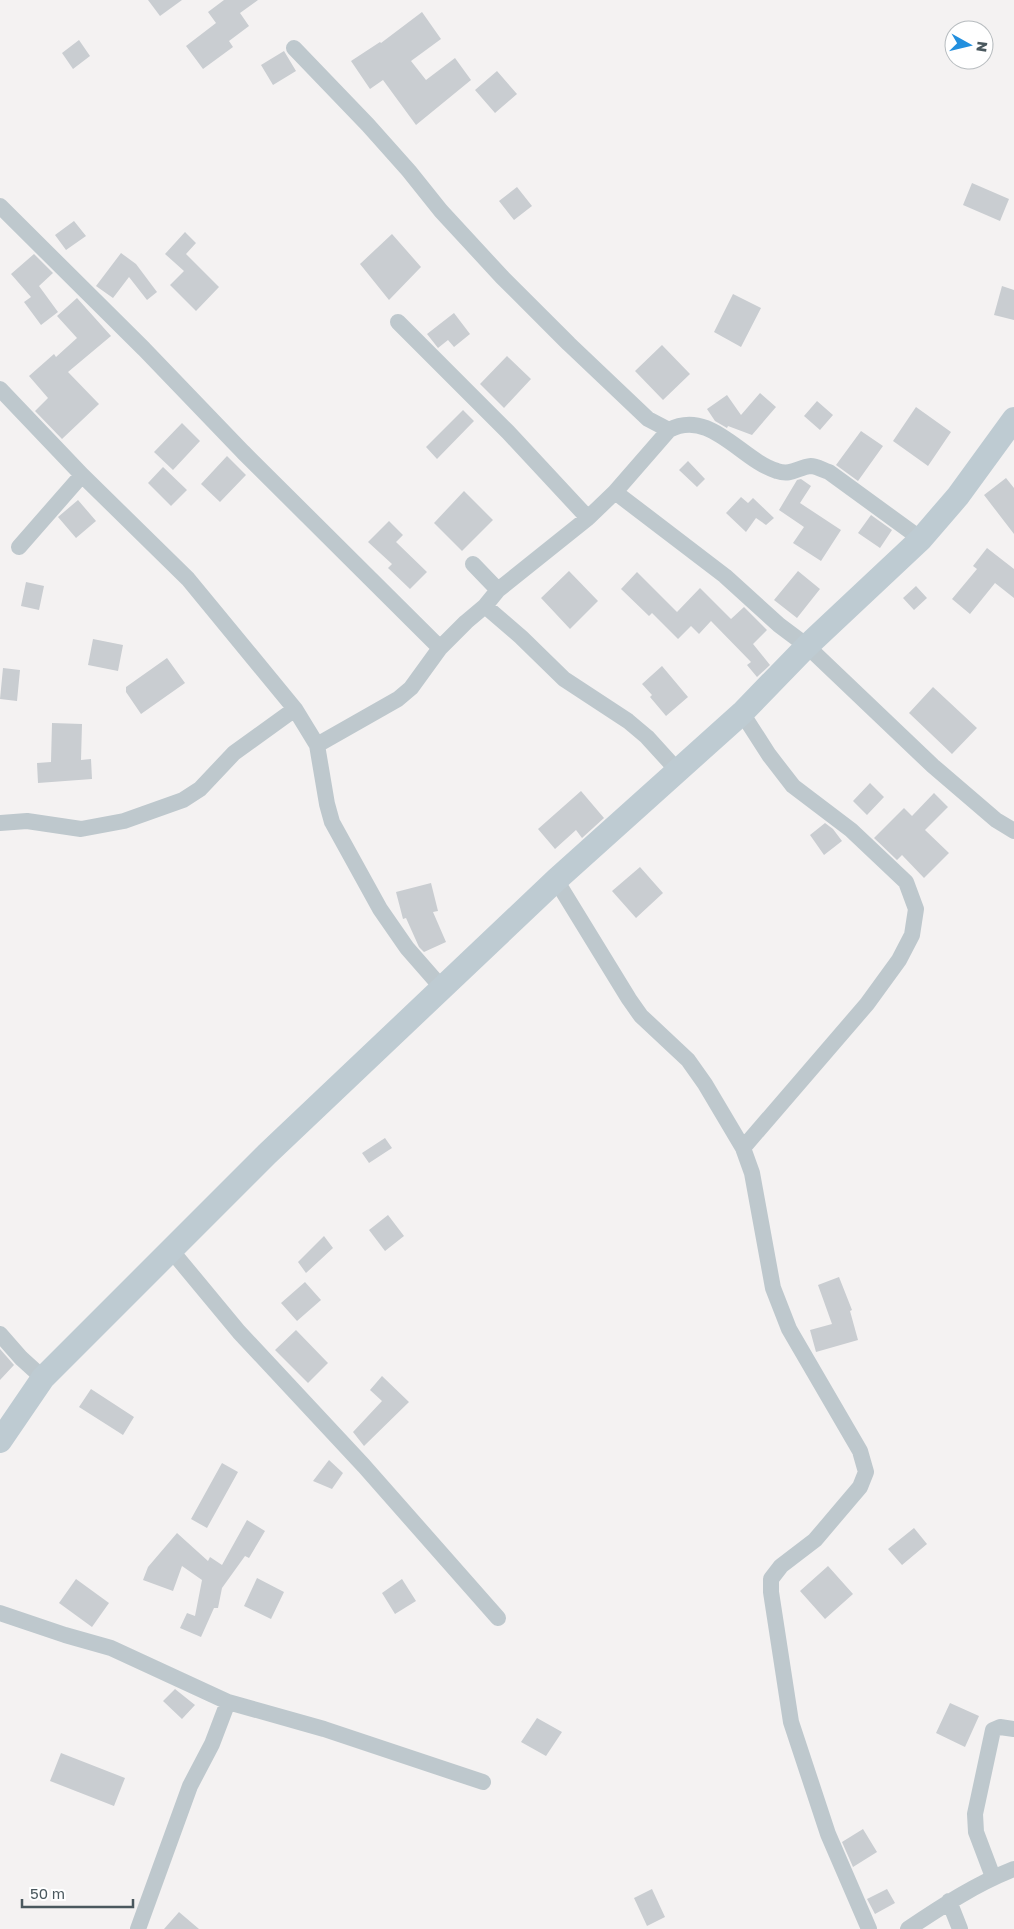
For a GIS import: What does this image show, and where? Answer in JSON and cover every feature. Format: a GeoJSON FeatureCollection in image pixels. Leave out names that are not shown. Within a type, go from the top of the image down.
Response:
{"type":"FeatureCollection","features":[{"type":"Feature","properties":{"kind":"street"},"geometry":{"type":"LineString","coordinates":[[294,48],[368,125],[441,211],[502,277],[648,419],[669,430]]}},
{"type":"Feature","properties":{"kind":"street"},"geometry":{"type":"LineString","coordinates":[[0,206],[440,648]]}},
{"type":"Feature","properties":{"kind":"street"},"geometry":{"type":"LineString","coordinates":[[398,322],[508,432],[588,518]]}},
{"type":"Feature","properties":{"kind":"street"},"geometry":{"type":"LineString","coordinates":[[0,389],[82,475],[188,579],[295,709],[317,745],[332,822],[380,909],[407,948],[442,988]]}},
{"type":"Feature","properties":{"kind":"street"},"geometry":{"type":"LineString","coordinates":[[0,1441],[44,1378],[267,1154],[556,880],[742,713],[807,646],[921,539],[958,496],[1014,419]]}},
{"type":"Feature","properties":{"kind":"street"},"geometry":{"type":"LineString","coordinates":[[317,745],[398,699],[411,688],[440,648],[485,606],[498,590],[588,518],[615,492],[669,430],[678,425],[700,426],[715,432],[778,472],[794,473],[811,466],[829,472],[921,539]]}},
{"type":"Feature","properties":{"kind":"street"},"geometry":{"type":"LineString","coordinates":[[19,547],[82,475]]}},
{"type":"Feature","properties":{"kind":"street"},"geometry":{"type":"LineString","coordinates":[[615,492],[718,570],[779,625],[807,646],[933,766],[996,820],[1014,831]]}},
{"type":"Feature","properties":{"kind":"street"},"geometry":{"type":"LineString","coordinates":[[473,564],[498,590]]}},
{"type":"Feature","properties":{"kind":"street"},"geometry":{"type":"LineString","coordinates":[[485,606],[521,637],[564,679],[628,722],[648,738],[677,770]]}},
{"type":"Feature","properties":{"kind":"street"},"geometry":{"type":"LineString","coordinates":[[0,822],[27,821],[81,829],[124,821],[182,800],[200,789],[234,754],[295,709]]}},
{"type":"Feature","properties":{"kind":"street"},"geometry":{"type":"LineString","coordinates":[[742,713],[769,755],[793,786],[851,830],[906,882],[916,909],[912,935],[899,960],[868,1004],[743,1148]]}},
{"type":"Feature","properties":{"kind":"street"},"geometry":{"type":"LineString","coordinates":[[556,880],[629,999],[641,1016],[688,1060],[705,1084],[743,1148],[752,1173],[774,1288],[786,1321],[860,1452],[866,1472],[860,1487],[815,1540],[780,1566],[771,1579],[770,1592],[791,1722],[828,1834],[869,1929]]}},
{"type":"Feature","properties":{"kind":"street"},"geometry":{"type":"LineString","coordinates":[[171,1250],[239,1332],[364,1466],[498,1618]]}},
{"type":"Feature","properties":{"kind":"street"},"geometry":{"type":"LineString","coordinates":[[0,1334],[21,1358],[44,1378]]}},
{"type":"Feature","properties":{"kind":"street"},"geometry":{"type":"LineString","coordinates":[[0,1613],[110,1648],[228,1702],[324,1729],[483,1782]]}},
{"type":"Feature","properties":{"kind":"street"},"geometry":{"type":"LineString","coordinates":[[138,1929],[190,1786],[212,1744],[228,1702]]}},
{"type":"Feature","properties":{"kind":"street"},"geometry":{"type":"LineString","coordinates":[[993,1877],[976,1832],[975,1814],[993,1730],[1000,1727],[1014,1729]]}},
{"type":"Feature","properties":{"kind":"street"},"geometry":{"type":"LineString","coordinates":[[908,1929],[949,1901],[993,1877],[1014,1869]]}},
{"type":"Feature","properties":{"kind":"street"},"geometry":{"type":"LineString","coordinates":[[949,1901],[960,1929]]}},
{"type":"Feature","properties":{"kind":"building"},"geometry":{"type":"Polygon","coordinates":[[[148,0],[182,0],[160,16],[148,0]]]}},
{"type":"Feature","properties":{"kind":"building"},"geometry":{"type":"Polygon","coordinates":[[[224,0],[258,0],[240,13],[249,26],[229,41],[233,47],[203,69],[186,46],[216,23],[208,12],[224,0]]]}},
{"type":"Feature","properties":{"kind":"building"},"geometry":{"type":"Polygon","coordinates":[[[422,12],[441,39],[411,61],[426,80],[455,58],[471,80],[416,125],[383,80],[370,89],[351,61],[381,43],[422,12]]]}},
{"type":"Feature","properties":{"kind":"building"},"geometry":{"type":"Polygon","coordinates":[[[79,40],[90,56],[73,69],[62,53],[79,40]]]}},
{"type":"Feature","properties":{"kind":"building"},"geometry":{"type":"Polygon","coordinates":[[[284,51],[296,71],[273,85],[261,65],[284,51]]]}},
{"type":"Feature","properties":{"kind":"building"},"geometry":{"type":"Polygon","coordinates":[[[497,71],[517,94],[495,113],[475,90],[497,71]]]}},
{"type":"Feature","properties":{"kind":"building"},"geometry":{"type":"Polygon","coordinates":[[[972,183],[1009,199],[1000,221],[963,205],[972,183]]]}},
{"type":"Feature","properties":{"kind":"building"},"geometry":{"type":"Polygon","coordinates":[[[517,187],[532,206],[514,220],[499,201],[517,187]]]}},
{"type":"Feature","properties":{"kind":"building"},"geometry":{"type":"Polygon","coordinates":[[[74,221],[86,236],[66,250],[55,235],[74,221]]]}},
{"type":"Feature","properties":{"kind":"building"},"geometry":{"type":"Polygon","coordinates":[[[185,232],[196,243],[186,254],[219,287],[196,311],[170,285],[184,271],[165,254],[185,232]]]}},
{"type":"Feature","properties":{"kind":"building"},"geometry":{"type":"Polygon","coordinates":[[[392,234],[421,267],[389,300],[360,264],[392,234]]]}},
{"type":"Feature","properties":{"kind":"building"},"geometry":{"type":"Polygon","coordinates":[[[121,253],[136,264],[157,292],[147,300],[129,277],[113,298],[96,286],[121,253]]]}},
{"type":"Feature","properties":{"kind":"building"},"geometry":{"type":"Polygon","coordinates":[[[34,254],[53,273],[39,286],[58,312],[41,325],[24,302],[31,297],[11,274],[34,254]]]}},
{"type":"Feature","properties":{"kind":"building"},"geometry":{"type":"Polygon","coordinates":[[[1002,286],[1014,290],[1014,320],[994,315],[1002,286]]]}},
{"type":"Feature","properties":{"kind":"building"},"geometry":{"type":"Polygon","coordinates":[[[733,294],[761,308],[741,347],[714,332],[733,294]]]}},
{"type":"Feature","properties":{"kind":"building"},"geometry":{"type":"Polygon","coordinates":[[[77,298],[111,336],[68,372],[99,404],[62,439],[35,411],[48,398],[29,376],[54,354],[56,357],[77,338],[57,316],[77,298]]]}},
{"type":"Feature","properties":{"kind":"building"},"geometry":{"type":"Polygon","coordinates":[[[454,313],[470,334],[454,347],[448,340],[438,348],[427,334],[454,313]]]}},
{"type":"Feature","properties":{"kind":"building"},"geometry":{"type":"Polygon","coordinates":[[[662,345],[690,374],[663,400],[635,371],[662,345]]]}},
{"type":"Feature","properties":{"kind":"building"},"geometry":{"type":"Polygon","coordinates":[[[507,356],[531,379],[504,408],[480,384],[507,356]]]}},
{"type":"Feature","properties":{"kind":"building"},"geometry":{"type":"Polygon","coordinates":[[[760,393],[776,407],[752,435],[728,426],[727,428],[715,421],[707,409],[727,395],[741,415],[760,393]]]}},
{"type":"Feature","properties":{"kind":"building"},"geometry":{"type":"Polygon","coordinates":[[[817,401],[833,415],[820,430],[804,416],[817,401]]]}},
{"type":"Feature","properties":{"kind":"building"},"geometry":{"type":"Polygon","coordinates":[[[916,407],[951,432],[928,466],[893,441],[916,407]]]}},
{"type":"Feature","properties":{"kind":"building"},"geometry":{"type":"Polygon","coordinates":[[[463,410],[474,421],[437,459],[426,447],[463,410]]]}},
{"type":"Feature","properties":{"kind":"building"},"geometry":{"type":"Polygon","coordinates":[[[182,423],[200,441],[173,470],[154,452],[182,423]]]}},
{"type":"Feature","properties":{"kind":"building"},"geometry":{"type":"Polygon","coordinates":[[[861,431],[883,446],[858,481],[836,465],[861,431]]]}},
{"type":"Feature","properties":{"kind":"building"},"geometry":{"type":"Polygon","coordinates":[[[227,456],[246,475],[220,502],[201,484],[227,456]]]}},
{"type":"Feature","properties":{"kind":"building"},"geometry":{"type":"Polygon","coordinates":[[[688,461],[705,479],[697,487],[679,470],[688,461]]]}},
{"type":"Feature","properties":{"kind":"building"},"geometry":{"type":"Polygon","coordinates":[[[163,467],[187,490],[171,506],[148,483],[163,467]]]}},
{"type":"Feature","properties":{"kind":"building"},"geometry":{"type":"Polygon","coordinates":[[[1006,478],[1014,488],[1014,534],[984,495],[1006,478]]]}},
{"type":"Feature","properties":{"kind":"building"},"geometry":{"type":"Polygon","coordinates":[[[801,479],[811,486],[800,503],[841,530],[821,561],[793,543],[804,527],[779,510],[797,480],[801,479]]]}},
{"type":"Feature","properties":{"kind":"building"},"geometry":{"type":"Polygon","coordinates":[[[464,491],[493,520],[462,551],[434,523],[464,491]]]}},
{"type":"Feature","properties":{"kind":"building"},"geometry":{"type":"Polygon","coordinates":[[[741,497],[748,503],[753,498],[774,518],[766,525],[756,518],[746,532],[726,513],[741,497]]]}},
{"type":"Feature","properties":{"kind":"building"},"geometry":{"type":"Polygon","coordinates":[[[78,500],[96,521],[76,538],[58,517],[78,500]]]}},
{"type":"Feature","properties":{"kind":"building"},"geometry":{"type":"Polygon","coordinates":[[[871,515],[892,530],[880,548],[858,533],[871,515]]]}},
{"type":"Feature","properties":{"kind":"building"},"geometry":{"type":"Polygon","coordinates":[[[389,521],[403,535],[396,542],[427,572],[410,589],[388,568],[392,564],[368,542],[389,521]]]}},
{"type":"Feature","properties":{"kind":"building"},"geometry":{"type":"Polygon","coordinates":[[[987,548],[1014,569],[1014,598],[995,583],[970,614],[952,599],[977,569],[973,566],[987,548]]]}},
{"type":"Feature","properties":{"kind":"building"},"geometry":{"type":"Polygon","coordinates":[[[569,571],[598,601],[570,629],[541,598],[569,571]]]}},
{"type":"Feature","properties":{"kind":"building"},"geometry":{"type":"Polygon","coordinates":[[[798,571],[820,589],[797,618],[774,600],[798,571]]]}},
{"type":"Feature","properties":{"kind":"building"},"geometry":{"type":"Polygon","coordinates":[[[637,572],[677,612],[700,588],[731,619],[744,607],[767,630],[753,644],[770,665],[757,677],[747,665],[751,662],[711,621],[699,634],[691,626],[678,639],[652,613],[649,616],[621,589],[637,572]]]}},
{"type":"Feature","properties":{"kind":"building"},"geometry":{"type":"Polygon","coordinates":[[[26,582],[44,586],[39,610],[21,606],[26,582]]]}},
{"type":"Feature","properties":{"kind":"building"},"geometry":{"type":"Polygon","coordinates":[[[916,586],[927,598],[914,610],[903,598],[916,586]]]}},
{"type":"Feature","properties":{"kind":"building"},"geometry":{"type":"Polygon","coordinates":[[[93,639],[123,645],[118,671],[88,665],[93,639]]]}},
{"type":"Feature","properties":{"kind":"building"},"geometry":{"type":"Polygon","coordinates":[[[167,658],[185,683],[141,714],[126,692],[126,687],[167,658]]]}},
{"type":"Feature","properties":{"kind":"building"},"geometry":{"type":"Polygon","coordinates":[[[662,666],[688,697],[666,716],[642,684],[662,666]]]}},
{"type":"Feature","properties":{"kind":"building"},"geometry":{"type":"Polygon","coordinates":[[[3,668],[20,670],[17,701],[0,699],[3,668]]]}},
{"type":"Feature","properties":{"kind":"building"},"geometry":{"type":"Polygon","coordinates":[[[933,687],[977,728],[952,754],[909,713],[933,687]]]}},
{"type":"Feature","properties":{"kind":"building"},"geometry":{"type":"Polygon","coordinates":[[[52,723],[82,724],[81,760],[91,759],[92,779],[38,783],[37,763],[51,762],[52,723]]]}},
{"type":"Feature","properties":{"kind":"building"},"geometry":{"type":"Polygon","coordinates":[[[870,783],[884,797],[867,815],[853,801],[870,783]]]}},
{"type":"Feature","properties":{"kind":"building"},"geometry":{"type":"Polygon","coordinates":[[[581,791],[604,818],[582,838],[576,830],[555,849],[538,829],[581,791]]]}},
{"type":"Feature","properties":{"kind":"building"},"geometry":{"type":"Polygon","coordinates":[[[934,793],[948,807],[925,830],[949,853],[924,878],[902,855],[897,860],[874,838],[904,808],[912,816],[934,793]]]}},
{"type":"Feature","properties":{"kind":"building"},"geometry":{"type":"Polygon","coordinates":[[[825,823],[833,829],[842,841],[824,855],[810,835],[825,823]]]}},
{"type":"Feature","properties":{"kind":"building"},"geometry":{"type":"Polygon","coordinates":[[[640,867],[663,893],[636,918],[612,891],[640,867]]]}},
{"type":"Feature","properties":{"kind":"building"},"geometry":{"type":"Polygon","coordinates":[[[431,883],[438,911],[433,912],[446,942],[424,952],[419,947],[406,918],[403,919],[396,892],[431,883]]]}},
{"type":"Feature","properties":{"kind":"building"},"geometry":{"type":"Polygon","coordinates":[[[385,1138],[392,1148],[369,1163],[362,1153],[385,1138]]]}},
{"type":"Feature","properties":{"kind":"building"},"geometry":{"type":"Polygon","coordinates":[[[388,1215],[404,1236],[385,1251],[369,1230],[388,1215]]]}},
{"type":"Feature","properties":{"kind":"building"},"geometry":{"type":"Polygon","coordinates":[[[324,1236],[333,1248],[306,1273],[298,1262],[324,1236]]]}},
{"type":"Feature","properties":{"kind":"building"},"geometry":{"type":"Polygon","coordinates":[[[839,1277],[852,1310],[850,1311],[858,1340],[816,1352],[810,1330],[832,1324],[818,1285],[839,1277]]]}},
{"type":"Feature","properties":{"kind":"building"},"geometry":{"type":"Polygon","coordinates":[[[305,1282],[321,1300],[297,1321],[281,1303],[305,1282]]]}},
{"type":"Feature","properties":{"kind":"building"},"geometry":{"type":"Polygon","coordinates":[[[296,1330],[328,1363],[308,1383],[275,1350],[296,1330]]]}},
{"type":"Feature","properties":{"kind":"building"},"geometry":{"type":"Polygon","coordinates":[[[0,1349],[14,1365],[0,1380],[0,1349]]]}},
{"type":"Feature","properties":{"kind":"building"},"geometry":{"type":"Polygon","coordinates":[[[382,1376],[409,1402],[364,1446],[353,1432],[382,1401],[370,1390],[382,1376]]]}},
{"type":"Feature","properties":{"kind":"building"},"geometry":{"type":"Polygon","coordinates":[[[91,1389],[134,1417],[123,1435],[79,1407],[91,1389]]]}},
{"type":"Feature","properties":{"kind":"building"},"geometry":{"type":"Polygon","coordinates":[[[329,1460],[343,1473],[332,1489],[313,1481],[329,1460]]]}},
{"type":"Feature","properties":{"kind":"building"},"geometry":{"type":"Polygon","coordinates":[[[222,1463],[238,1472],[207,1528],[191,1519],[222,1463]]]}},
{"type":"Feature","properties":{"kind":"building"},"geometry":{"type":"Polygon","coordinates":[[[247,1520],[265,1531],[249,1558],[245,1556],[222,1588],[218,1608],[214,1608],[201,1637],[180,1628],[187,1613],[195,1616],[202,1580],[182,1566],[173,1591],[143,1580],[148,1567],[177,1533],[208,1561],[210,1557],[222,1565],[247,1520]]]}},
{"type":"Feature","properties":{"kind":"building"},"geometry":{"type":"Polygon","coordinates":[[[914,1528],[927,1544],[902,1565],[888,1549],[914,1528]]]}},
{"type":"Feature","properties":{"kind":"building"},"geometry":{"type":"Polygon","coordinates":[[[828,1566],[853,1594],[825,1619],[800,1591],[828,1566]]]}},
{"type":"Feature","properties":{"kind":"building"},"geometry":{"type":"Polygon","coordinates":[[[257,1578],[284,1592],[271,1619],[244,1606],[257,1578]]]}},
{"type":"Feature","properties":{"kind":"building"},"geometry":{"type":"Polygon","coordinates":[[[76,1579],[109,1603],[92,1627],[59,1603],[76,1579]]]}},
{"type":"Feature","properties":{"kind":"building"},"geometry":{"type":"Polygon","coordinates":[[[402,1579],[416,1601],[395,1614],[382,1593],[402,1579]]]}},
{"type":"Feature","properties":{"kind":"building"},"geometry":{"type":"Polygon","coordinates":[[[175,1689],[195,1705],[182,1719],[163,1701],[175,1689]]]}},
{"type":"Feature","properties":{"kind":"building"},"geometry":{"type":"Polygon","coordinates":[[[950,1703],[979,1716],[965,1747],[936,1733],[950,1703]]]}},
{"type":"Feature","properties":{"kind":"building"},"geometry":{"type":"Polygon","coordinates":[[[537,1718],[562,1732],[546,1756],[521,1742],[537,1718]]]}},
{"type":"Feature","properties":{"kind":"building"},"geometry":{"type":"Polygon","coordinates":[[[61,1753],[125,1778],[114,1806],[50,1781],[61,1753]]]}},
{"type":"Feature","properties":{"kind":"building"},"geometry":{"type":"Polygon","coordinates":[[[863,1829],[877,1852],[853,1867],[842,1842],[863,1829]]]}},
{"type":"Feature","properties":{"kind":"building"},"geometry":{"type":"Polygon","coordinates":[[[652,1889],[665,1917],[647,1926],[634,1898],[652,1889]]]}},
{"type":"Feature","properties":{"kind":"building"},"geometry":{"type":"Polygon","coordinates":[[[887,1889],[895,1903],[875,1914],[867,1899],[887,1889]]]}},
{"type":"Feature","properties":{"kind":"building"},"geometry":{"type":"Polygon","coordinates":[[[179,1912],[199,1929],[164,1929],[179,1912]]]}}]}
